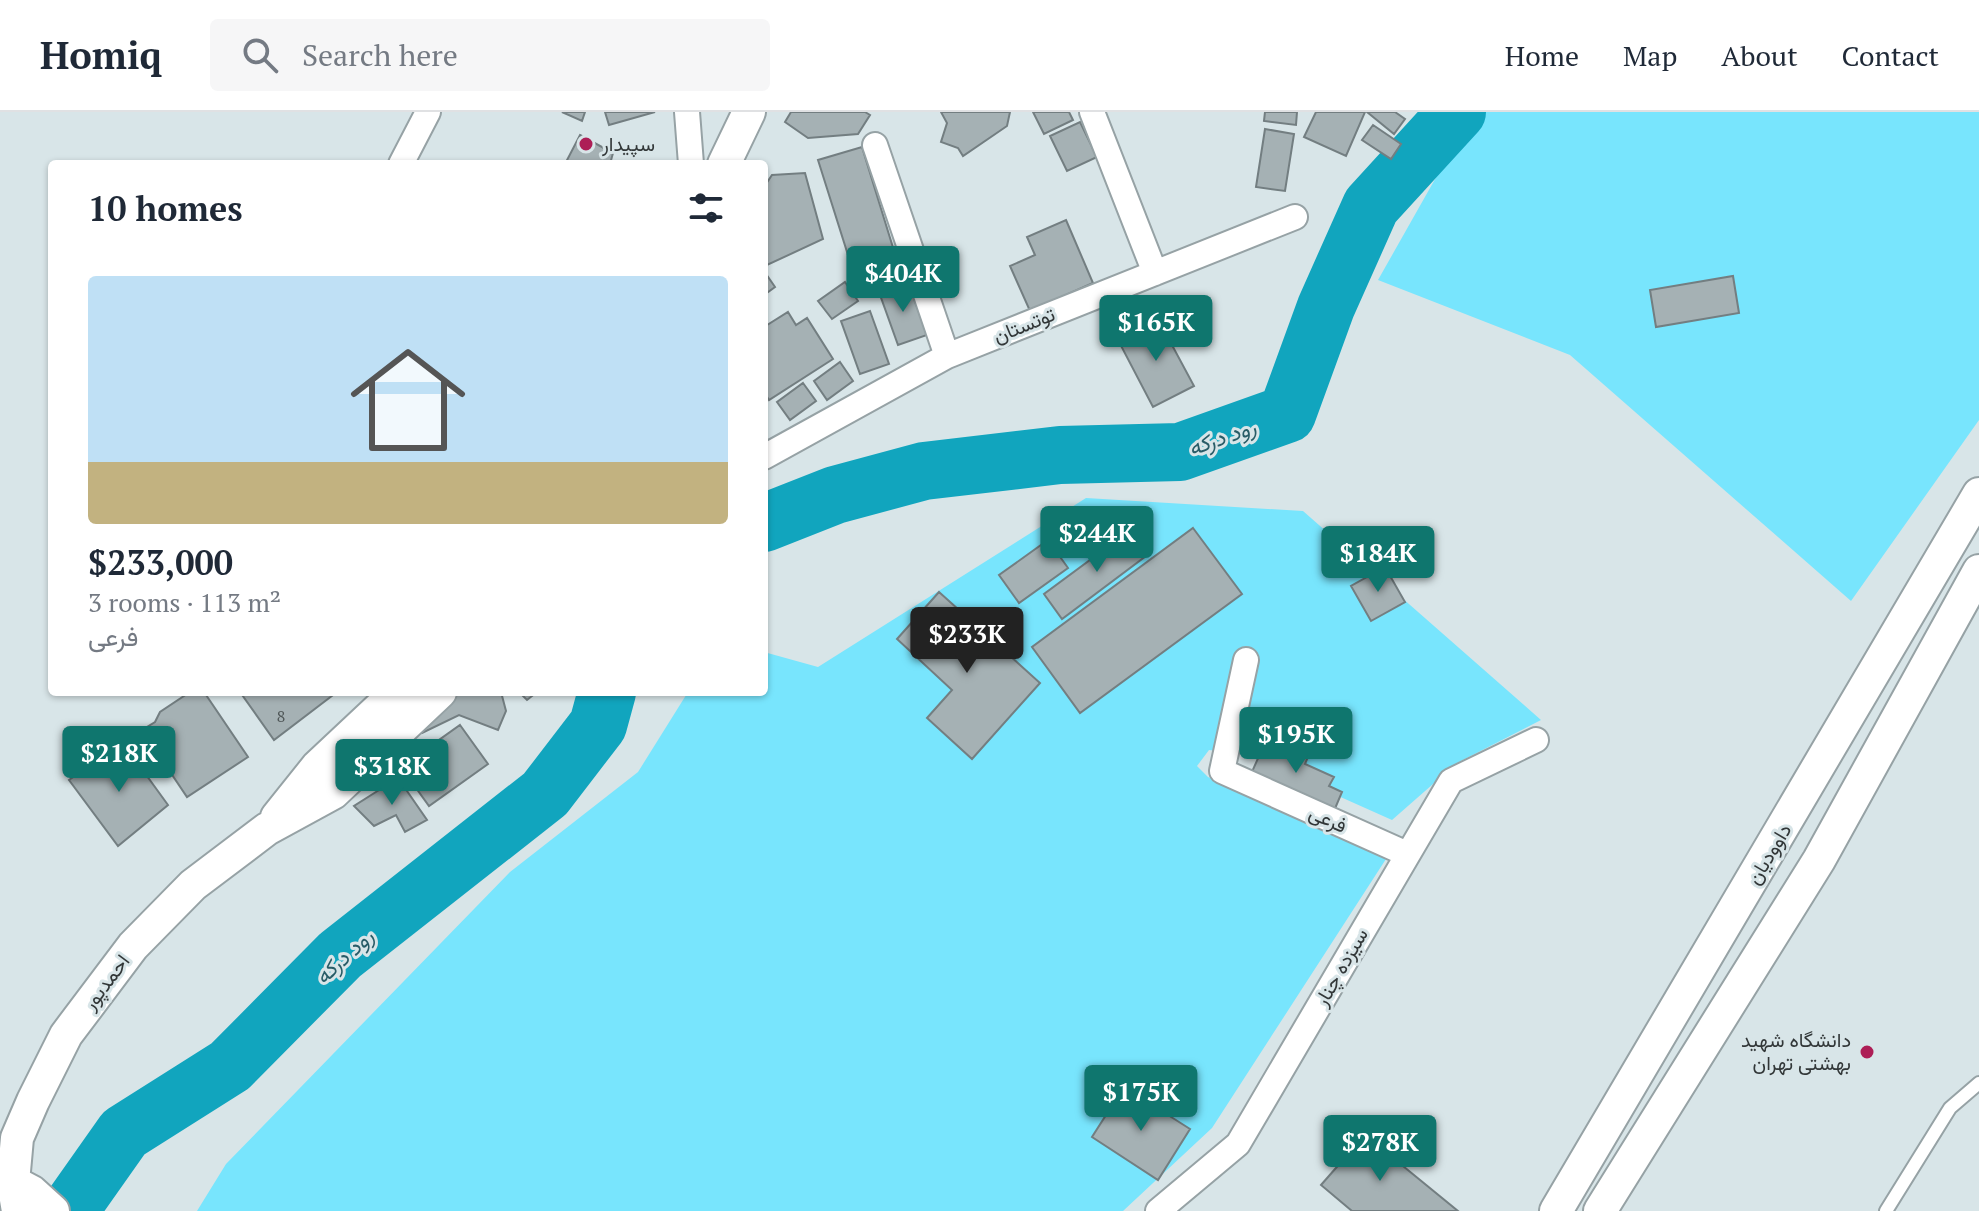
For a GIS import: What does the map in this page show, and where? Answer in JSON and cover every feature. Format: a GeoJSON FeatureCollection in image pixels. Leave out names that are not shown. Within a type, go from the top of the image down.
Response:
{"type":"FeatureCollection","features":[{"type":"Feature","properties":{"kind":"street"},"geometry":{"type":"LineString","coordinates":[[403,160],[428,112]]}},
{"type":"Feature","properties":{"kind":"street"},"geometry":{"type":"LineString","coordinates":[[687,112],[691,160]]}},
{"type":"Feature","properties":{"kind":"street"},"geometry":{"type":"LineString","coordinates":[[726,160],[749,112]]}},
{"type":"Feature","properties":{"kind":"street"},"geometry":{"type":"LineString","coordinates":[[1092,112],[1155,273]]}},
{"type":"Feature","properties":{"kind":"street"},"geometry":{"type":"LineString","coordinates":[[875,145],[947,356]]}},
{"type":"Feature","properties":{"kind":"street","name":"توتستان"},"geometry":{"type":"LineString","coordinates":[[768,455],[947,356],[1295,217]]}},
{"type":"Feature","properties":{"kind":"street","name":"داوودیان"},"geometry":{"type":"LineString","coordinates":[[1556,1211],[1979,494]]}},
{"type":"Feature","properties":{"kind":"street"},"geometry":{"type":"LineString","coordinates":[[1600,1211],[1819,860],[1979,571]]}},
{"type":"Feature","properties":{"kind":"street","name":"فرعی"},"geometry":{"type":"LineString","coordinates":[[1246,660],[1222,771],[1407,854]]}},
{"type":"Feature","properties":{"kind":"street","name":"احمدپور"},"geometry":{"type":"LineString","coordinates":[[267,829],[317,767],[393,696]]}},
{"type":"Feature","properties":{"kind":"street","name":"احمدپور"},"geometry":{"type":"LineString","coordinates":[[33,1202],[17,1138],[66,1035],[133,946],[193,885],[267,829],[333,793],[436,696]]}},
{"type":"Feature","properties":{"kind":"street","name":"سیزده چنار"},"geometry":{"type":"LineString","coordinates":[[1158,1211],[1238,1144],[1451,781],[1536,740]]}},
{"type":"Feature","properties":{"kind":"street"},"geometry":{"type":"LineString","coordinates":[[1692,983],[1737,992]]}},
{"type":"Feature","properties":{"kind":"lane"},"geometry":{"type":"LineString","coordinates":[[1886,1211],[1950,1108],[1979,1083]]}},
{"type":"Feature","properties":{"kind":"shaded area"},"geometry":{"type":"Polygon","coordinates":[[[1473,112],[1979,112],[1979,420],[1851,601],[1570,355],[1378,280],[1473,112]]]}},
{"type":"Feature","properties":{"kind":"shaded area"},"geometry":{"type":"Polygon","coordinates":[[[1086,498],[1303,511],[1541,720],[1457,763],[1392,820],[1244,754],[1209,750],[1197,766],[1208,777],[1386,859],[1212,1128],[1123,1211],[197,1211],[226,1164],[510,872],[638,772],[686,696],[768,696],[768,653],[818,667],[1086,498]]]}},
{"type":"Feature","properties":{"kind":"building"},"geometry":{"type":"Polygon","coordinates":[[[562,112],[585,112],[582,121],[562,112]]]}},
{"type":"Feature","properties":{"kind":"building"},"geometry":{"type":"Polygon","coordinates":[[[605,112],[655,112],[609,125],[605,112]]]}},
{"type":"Feature","properties":{"kind":"building"},"geometry":{"type":"Polygon","coordinates":[[[791,112],[865,112],[870,115],[858,134],[808,138],[785,122],[791,112]]]}},
{"type":"Feature","properties":{"kind":"building"},"geometry":{"type":"Polygon","coordinates":[[[941,112],[1010,112],[1007,126],[963,156],[958,148],[941,142],[947,123],[941,112]]]}},
{"type":"Feature","properties":{"kind":"building"},"geometry":{"type":"Polygon","coordinates":[[[1033,112],[1069,112],[1073,120],[1044,134],[1033,112]]]}},
{"type":"Feature","properties":{"kind":"building"},"geometry":{"type":"Polygon","coordinates":[[[1265,112],[1297,112],[1296,125],[1264,121],[1265,112]]]}},
{"type":"Feature","properties":{"kind":"building"},"geometry":{"type":"Polygon","coordinates":[[[1316,112],[1365,112],[1346,156],[1304,137],[1316,112]]]}},
{"type":"Feature","properties":{"kind":"building"},"geometry":{"type":"Polygon","coordinates":[[[1367,112],[1395,112],[1405,119],[1394,134],[1367,112]]]}},
{"type":"Feature","properties":{"kind":"building"},"geometry":{"type":"Polygon","coordinates":[[[1080,122],[1097,157],[1067,171],[1050,136],[1080,122]]]}},
{"type":"Feature","properties":{"kind":"building"},"geometry":{"type":"Polygon","coordinates":[[[1373,125],[1401,144],[1391,159],[1362,140],[1373,125]]]}},
{"type":"Feature","properties":{"kind":"building"},"geometry":{"type":"Polygon","coordinates":[[[1265,129],[1294,134],[1285,191],[1256,187],[1265,129]]]}},
{"type":"Feature","properties":{"kind":"building","name":"سپیدار"},"geometry":{"type":"Polygon","coordinates":[[[580,135],[613,153],[611,160],[567,160],[580,135]]]}},
{"type":"Feature","properties":{"kind":"building"},"geometry":{"type":"Polygon","coordinates":[[[862,147],[903,280],[860,293],[818,160],[862,147]]]}},
{"type":"Feature","properties":{"kind":"building"},"geometry":{"type":"Polygon","coordinates":[[[805,173],[823,239],[768,265],[768,181],[772,175],[805,173]]]}},
{"type":"Feature","properties":{"kind":"building"},"geometry":{"type":"Polygon","coordinates":[[[1066,220],[1093,283],[1030,311],[1010,266],[1035,255],[1027,237],[1066,220]]]}},
{"type":"Feature","properties":{"kind":"building"},"geometry":{"type":"Polygon","coordinates":[[[1733,276],[1739,313],[1656,327],[1650,290],[1733,276]]]}},
{"type":"Feature","properties":{"kind":"building"},"geometry":{"type":"Polygon","coordinates":[[[768,277],[775,287],[768,292],[768,277]]]}},
{"type":"Feature","properties":{"kind":"building"},"geometry":{"type":"Polygon","coordinates":[[[845,282],[858,301],[832,319],[818,301],[845,282]]]}},
{"type":"Feature","properties":{"kind":"building"},"geometry":{"type":"Polygon","coordinates":[[[908,282],[927,335],[898,345],[879,292],[908,282]]]}},
{"type":"Feature","properties":{"kind":"building"},"geometry":{"type":"Polygon","coordinates":[[[870,311],[889,364],[860,374],[841,321],[870,311]]]}},
{"type":"Feature","properties":{"kind":"building"},"geometry":{"type":"Polygon","coordinates":[[[788,312],[796,325],[807,318],[833,359],[769,400],[768,398],[768,324],[788,312]]]}},
{"type":"Feature","properties":{"kind":"building"},"geometry":{"type":"Polygon","coordinates":[[[1158,319],[1194,386],[1153,407],[1118,340],[1158,319]]]}},
{"type":"Feature","properties":{"kind":"building"},"geometry":{"type":"Polygon","coordinates":[[[840,362],[853,381],[827,400],[814,381],[840,362]]]}},
{"type":"Feature","properties":{"kind":"building"},"geometry":{"type":"Polygon","coordinates":[[[803,383],[816,401],[790,420],[777,402],[803,383]]]}},
{"type":"Feature","properties":{"kind":"building"},"geometry":{"type":"Polygon","coordinates":[[[1193,528],[1242,594],[1080,713],[1032,647],[1193,528]]]}},
{"type":"Feature","properties":{"kind":"building"},"geometry":{"type":"Polygon","coordinates":[[[1132,529],[1150,553],[1062,619],[1044,594],[1132,529]]]}},
{"type":"Feature","properties":{"kind":"building"},"geometry":{"type":"Polygon","coordinates":[[[1048,540],[1068,568],[1019,603],[999,575],[1048,540]]]}},
{"type":"Feature","properties":{"kind":"building"},"geometry":{"type":"Polygon","coordinates":[[[1385,567],[1405,602],[1371,621],[1351,586],[1385,567]]]}},
{"type":"Feature","properties":{"kind":"building"},"geometry":{"type":"Polygon","coordinates":[[[939,592],[1040,683],[972,759],[927,718],[952,690],[897,639],[939,592]]]}},
{"type":"Feature","properties":{"kind":"building"},"geometry":{"type":"Polygon","coordinates":[[[184,696],[207,696],[248,757],[187,797],[142,730],[155,722],[160,712],[184,696]]]}},
{"type":"Feature","properties":{"kind":"building"},"geometry":{"type":"Polygon","coordinates":[[[243,696],[332,696],[274,740],[243,696]]]}},
{"type":"Feature","properties":{"kind":"building"},"geometry":{"type":"Polygon","coordinates":[[[447,696],[502,696],[506,711],[498,730],[459,715],[422,733],[415,725],[447,696]]]}},
{"type":"Feature","properties":{"kind":"building"},"geometry":{"type":"Polygon","coordinates":[[[460,725],[488,764],[429,806],[401,767],[460,725]]]}},
{"type":"Feature","properties":{"kind":"building"},"geometry":{"type":"Polygon","coordinates":[[[1285,741],[1310,752],[1305,764],[1334,777],[1329,786],[1342,792],[1334,811],[1251,774],[1264,745],[1280,752],[1285,741]]]}},
{"type":"Feature","properties":{"kind":"building"},"geometry":{"type":"Polygon","coordinates":[[[123,743],[168,805],[118,846],[69,780],[123,743]]]}},
{"type":"Feature","properties":{"kind":"building"},"geometry":{"type":"Polygon","coordinates":[[[398,778],[427,820],[405,832],[396,815],[374,826],[354,806],[398,778]]]}},
{"type":"Feature","properties":{"kind":"building"},"geometry":{"type":"Polygon","coordinates":[[[1124,1087],[1190,1129],[1158,1180],[1092,1137],[1124,1087]]]}},
{"type":"Feature","properties":{"kind":"building"},"geometry":{"type":"Polygon","coordinates":[[[1365,1135],[1458,1211],[1352,1211],[1321,1185],[1365,1135]]]}},
{"type":"Feature","properties":{"kind":"waterway","name":"رود درکه"},"geometry":{"type":"LineString","coordinates":[[768,521],[835,495],[924,471],[1060,455],[1180,452],[1287,414],[1326,307],[1371,206],[1457,112]]}},
{"type":"Feature","properties":{"kind":"waterway","name":"رود درکه"},"geometry":{"type":"LineString","coordinates":[[69,1211],[124,1133],[230,1066],[340,955],[545,794],[598,725],[606,696]]}},
{"type":"Feature","properties":{"kind":"place","name":"سپیدار"},"geometry":{"type":"Point","coordinates":[586,144]}},
{"type":"Feature","properties":{"kind":"place","name":"دانشگاه شهید بهشتی تهران"},"geometry":{"type":"Point","coordinates":[1867,1052]}}]}
